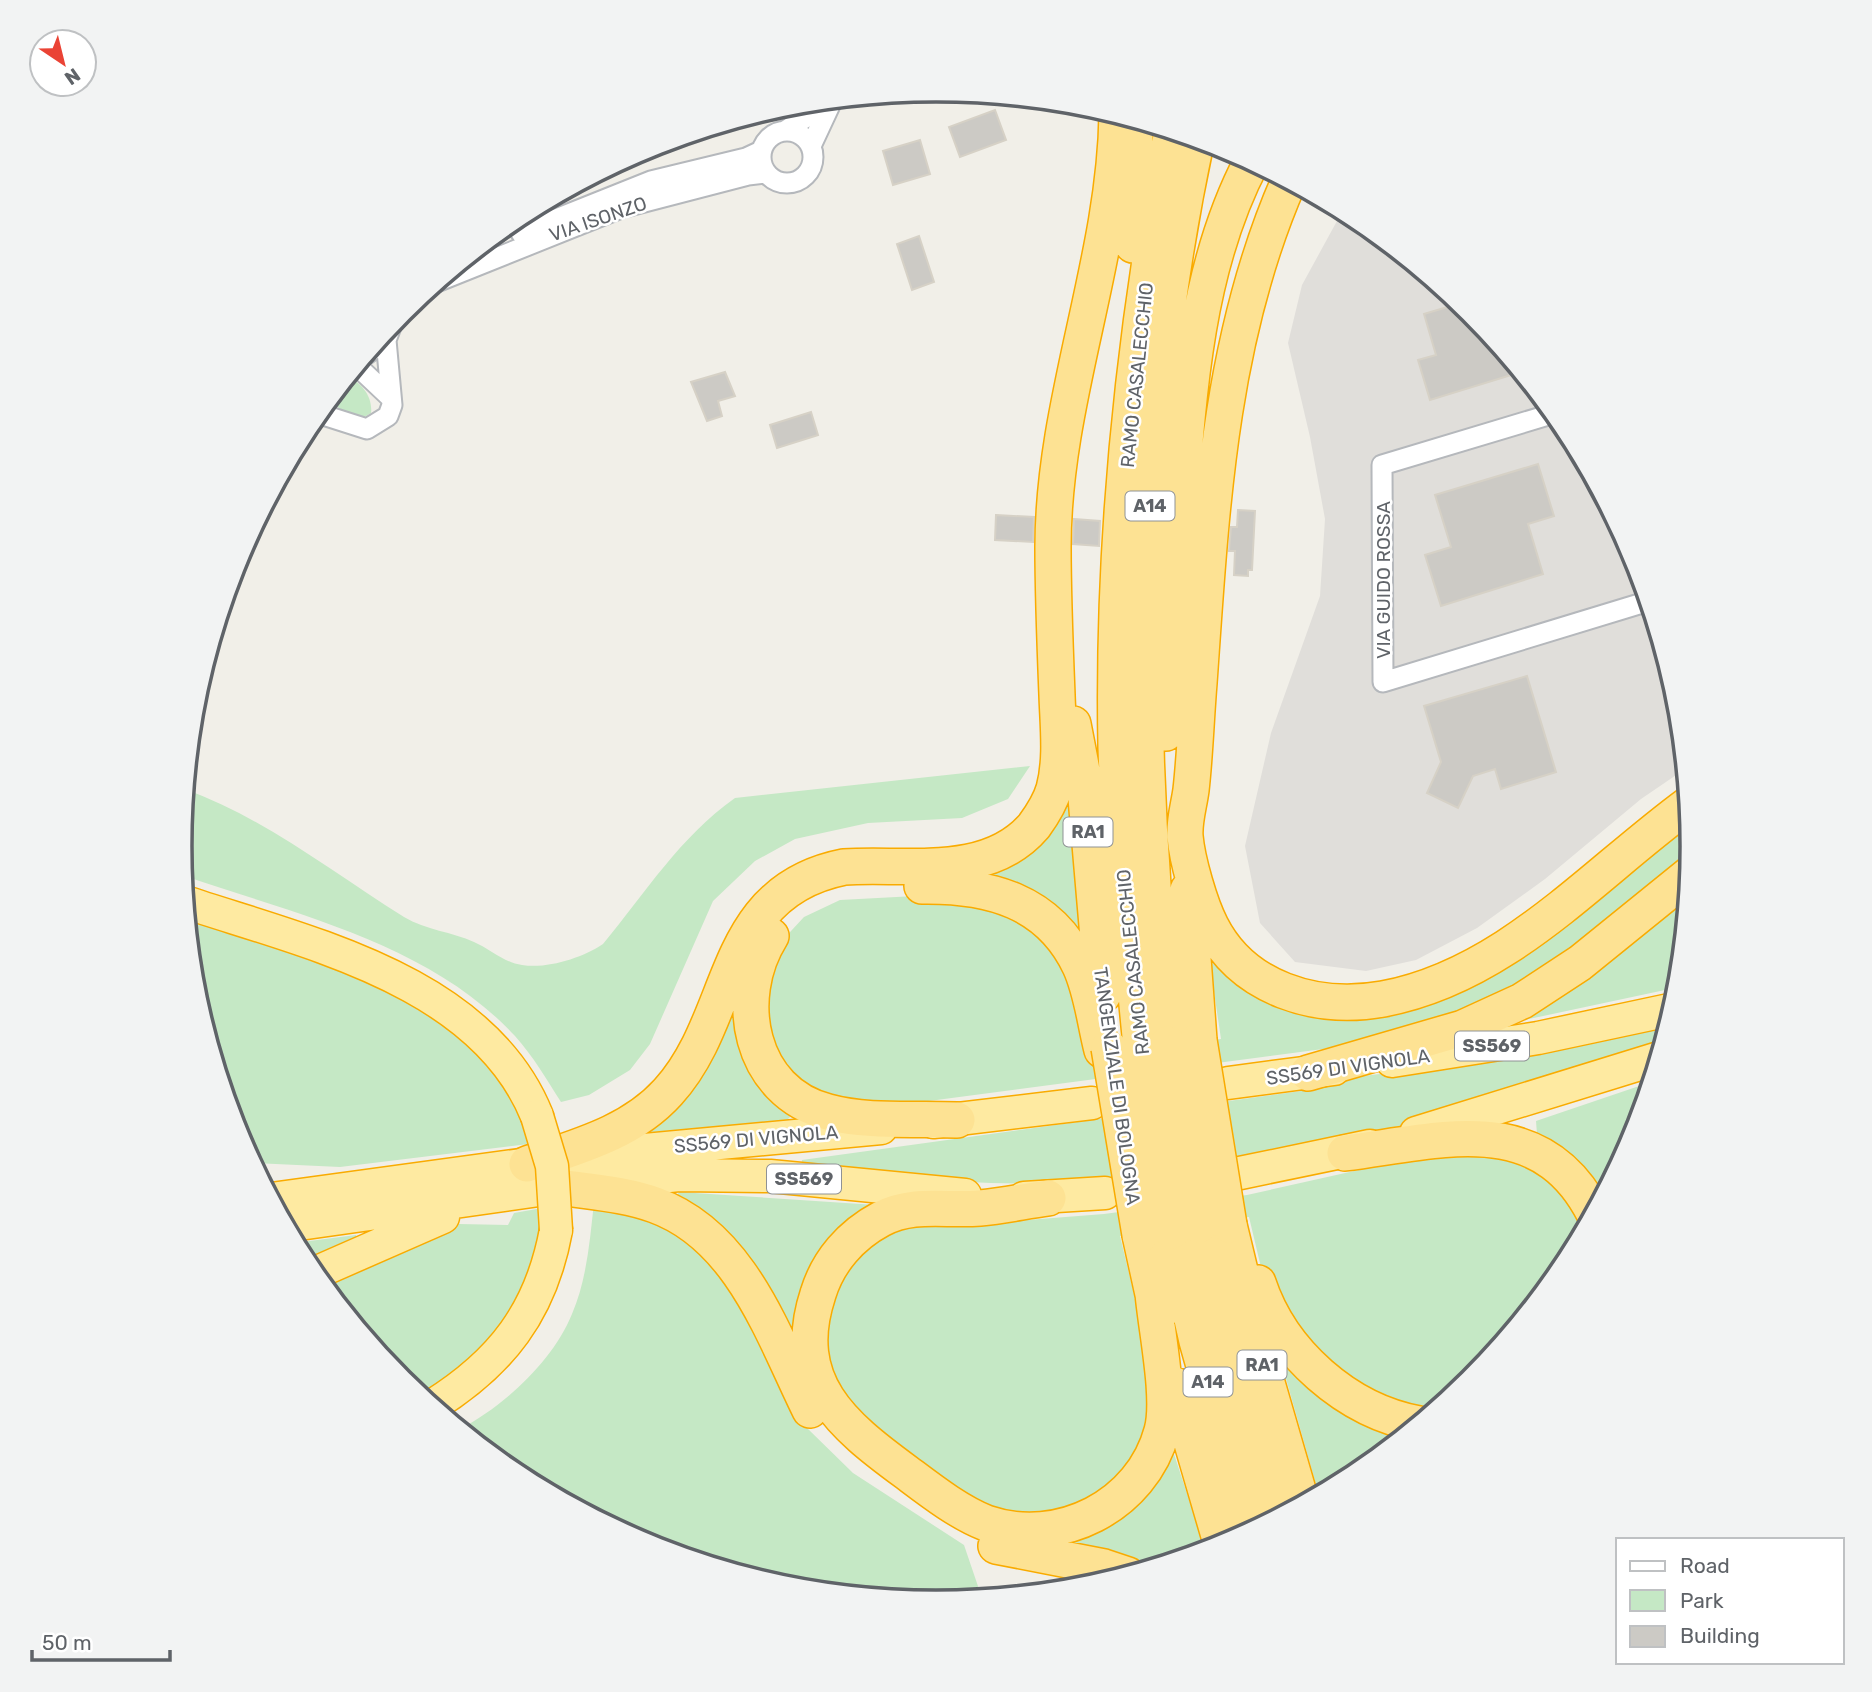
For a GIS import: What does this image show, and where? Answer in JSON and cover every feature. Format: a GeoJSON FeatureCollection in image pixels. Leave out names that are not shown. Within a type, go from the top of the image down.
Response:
{"type":"FeatureCollection","features":[{"type":"Feature","properties":{"kind":"highway"},"geometry":{"type":"LineString","coordinates":[[1095,119],[1096,279]]}},
{"type":"Feature","properties":{"kind":"highway"},"geometry":{"type":"LineString","coordinates":[[1096,279],[1117,141],[1117,124]]}},
{"type":"Feature","properties":{"kind":"highway"},"geometry":{"type":"LineString","coordinates":[[1122,514],[1121,361],[1135,221],[1135,129]]}},
{"type":"Feature","properties":{"kind":"highway","name":"RAMO CASALECCHIO"},"geometry":{"type":"LineString","coordinates":[[1170,140],[1151,243],[1122,514],[1116,660],[1117,760],[1126,917],[1144,1046],[1243,1407],[1274,1509]]}},
{"type":"Feature","properties":{"kind":"highway","name":"RAMO CASALECCHIO"},"geometry":{"type":"LineString","coordinates":[[1144,1046],[1152,876],[1144,679],[1150,496],[1167,328],[1195,149]]}},
{"type":"Feature","properties":{"kind":"highway"},"geometry":{"type":"LineString","coordinates":[[1152,876],[1165,748],[1188,407],[1198,337],[1215,257],[1233,203],[1248,170]]}},
{"type":"Feature","properties":{"kind":"highway"},"geometry":{"type":"LineString","coordinates":[[1248,295],[1286,189]]}},
{"type":"Feature","properties":{"kind":"highway"},"geometry":{"type":"LineString","coordinates":[[1248,295],[1306,200]]}},
{"type":"Feature","properties":{"kind":"highway","name":"RA1"},"geometry":{"type":"LineString","coordinates":[[1054,617],[1053,532],[1065,427],[1096,279]]}},
{"type":"Feature","properties":{"kind":"highway","name":"RA1"},"geometry":{"type":"LineString","coordinates":[[1185,837],[1209,541],[1227,386],[1248,295]]}},
{"type":"Feature","properties":{"kind":"highway"},"geometry":{"type":"LineString","coordinates":[[527,1164],[616,1131],[651,1109],[669,1091],[696,1050],[747,933],[766,908],[793,886],[826,871],[844,867],[937,865],[978,860],[1011,846],[1033,827],[1049,803],[1059,761],[1054,617]]}},
{"type":"Feature","properties":{"kind":"highway","name":"TANGENZIALE DI BOLOGNA"},"geometry":{"type":"LineString","coordinates":[[1054,617],[1085,786],[1144,1046],[1215,1149],[1195,1228],[1153,1293],[1182,1415],[1219,1535]]}},
{"type":"Feature","properties":{"kind":"highway"},"geometry":{"type":"LineString","coordinates":[[1185,837],[1204,909],[1212,927],[1233,957],[1266,983],[1287,992],[1332,1002],[1356,1002],[1383,999],[1441,981],[1496,954],[1553,914],[1679,812]]}},
{"type":"Feature","properties":{"kind":"highway","name":"TANGENZIALE DI BOLOGNA"},"geometry":{"type":"LineString","coordinates":[[1185,837],[1191,960],[1144,1046],[1104,1105],[1195,1228],[1267,1383],[1300,1496]]}},
{"type":"Feature","properties":{"kind":"highway"},"geometry":{"type":"LineString","coordinates":[[1308,1073],[1463,1028],[1522,1001],[1580,963],[1679,883]]}},
{"type":"Feature","properties":{"kind":"highway"},"geometry":{"type":"LineString","coordinates":[[957,1120],[826,1112],[791,1094],[771,1072],[751,1028],[749,996],[763,948],[783,920],[824,893],[864,886],[956,886],[1007,896],[1053,927],[1073,953],[1088,989],[1144,1046]]}},
{"type":"Feature","properties":{"kind":"highway"},"geometry":{"type":"LineString","coordinates":[[194,905],[350,957],[432,999],[468,1024],[519,1079],[537,1116],[555,1184],[556,1230],[540,1290],[510,1340],[473,1379],[440,1401]]}},
{"type":"Feature","properties":{"kind":"highway","name":"SS569 DI VIGNOLA"},"geometry":{"type":"LineString","coordinates":[[1228,1083],[1538,1038],[1661,1012]]}},
{"type":"Feature","properties":{"kind":"highway"},"geometry":{"type":"LineString","coordinates":[[1345,1153],[1473,1118],[1648,1061]]}},
{"type":"Feature","properties":{"kind":"highway","name":"SS569 DI VIGNOLA"},"geometry":{"type":"LineString","coordinates":[[421,1178],[527,1164],[1104,1105]]}},
{"type":"Feature","properties":{"kind":"highway"},"geometry":{"type":"LineString","coordinates":[[1240,1173],[1345,1153],[1465,1138],[1505,1140],[1522,1145],[1554,1163],[1581,1191],[1589,1204]]}},
{"type":"Feature","properties":{"kind":"highway","name":"SS569 DI VIGNOLA"},"geometry":{"type":"LineString","coordinates":[[494,1197],[637,1178],[721,1174],[770,1176],[967,1196],[1048,1198],[1105,1192]]}},
{"type":"Feature","properties":{"kind":"highway"},"geometry":{"type":"LineString","coordinates":[[270,1178],[421,1178]]}},
{"type":"Feature","properties":{"kind":"highway"},"geometry":{"type":"LineString","coordinates":[[280,1198],[421,1178]]}},
{"type":"Feature","properties":{"kind":"highway"},"geometry":{"type":"LineString","coordinates":[[560,1187],[625,1197],[656,1205],[678,1216],[711,1239],[753,1294],[812,1415],[835,1443],[871,1473],[954,1528],[984,1542],[1107,1570]]}},
{"type":"Feature","properties":{"kind":"highway"},"geometry":{"type":"LineString","coordinates":[[295,1225],[494,1197]]}},
{"type":"Feature","properties":{"kind":"highway"},"geometry":{"type":"LineString","coordinates":[[323,1269],[395,1235],[494,1197]]}},
{"type":"Feature","properties":{"kind":"highway"},"geometry":{"type":"LineString","coordinates":[[1048,1198],[980,1208],[912,1208],[884,1217],[846,1245],[821,1284],[811,1332],[811,1350],[818,1381],[846,1425],[915,1479],[984,1522],[1031,1531],[1051,1530],[1086,1519],[1114,1501],[1140,1476],[1163,1428],[1163,1393],[1153,1293]]}},
{"type":"Feature","properties":{"kind":"highway"},"geometry":{"type":"LineString","coordinates":[[1195,1228],[1263,1298],[1297,1352],[1353,1399],[1381,1413],[1409,1421]]}},
{"type":"Feature","properties":{"kind":"highway","name":"RAMO CASALECCHIO"},"geometry":{"type":"LineString","coordinates":[[1195,1228],[1197,1341],[1248,1522]]}},
{"type":"Feature","properties":{"kind":"street"},"geometry":{"type":"LineString","coordinates":[[814,112],[785,131],[770,137],[761,151],[761,163],[766,173],[786,183],[800,179],[811,166],[811,146],[828,110]]}},
{"type":"Feature","properties":{"kind":"street"},"geometry":{"type":"LineString","coordinates":[[785,131],[800,134],[811,146]]}},
{"type":"Feature","properties":{"kind":"street","name":"VIA ISONZO"},"geometry":{"type":"LineString","coordinates":[[501,242],[626,190],[761,151]]}},
{"type":"Feature","properties":{"kind":"street","name":"VIA ISONZO"},"geometry":{"type":"LineString","coordinates":[[461,273],[621,208],[748,175],[766,173]]}},
{"type":"Feature","properties":{"kind":"street"},"geometry":{"type":"LineString","coordinates":[[328,417],[367,429],[383,421],[391,401],[386,344]]}},
{"type":"Feature","properties":{"kind":"street"},"geometry":{"type":"LineString","coordinates":[[362,372],[391,401]]}},
{"type":"Feature","properties":{"kind":"street","name":"VIA GUIDO ROSSA"},"geometry":{"type":"LineString","coordinates":[[1544,416],[1382,465],[1383,682],[1640,604]]}},
{"type":"Feature","properties":{"kind":"shaded area"},"geometry":{"type":"Polygon","coordinates":[[[1338,219],[1389,255],[1427,286],[1496,355],[1527,393],[1581,474],[1624,561],[1655,653],[1666,701],[1677,775],[1641,799],[1545,879],[1477,928],[1416,960],[1366,971],[1295,962],[1260,923],[1245,846],[1271,733],[1320,596],[1325,519],[1310,437],[1288,343],[1302,285],[1338,219]]]}},
{"type":"Feature","properties":{"kind":"green space"},"geometry":{"type":"Polygon","coordinates":[[[355,381],[368,396],[371,413],[361,419],[350,416],[336,406],[355,381]]]}},
{"type":"Feature","properties":{"kind":"green space"},"geometry":{"type":"Polygon","coordinates":[[[1030,766],[1008,799],[962,818],[868,823],[795,839],[755,861],[713,901],[650,1044],[630,1070],[589,1095],[561,1102],[515,1036],[481,1004],[443,977],[359,936],[193,879],[193,793],[271,831],[412,921],[474,942],[516,964],[554,964],[585,954],[603,944],[680,848],[715,813],[735,798],[1030,766]]]}},
{"type":"Feature","properties":{"kind":"green space"},"geometry":{"type":"Polygon","coordinates":[[[1069,799],[1080,937],[964,873],[1069,799]]]}},
{"type":"Feature","properties":{"kind":"green space"},"geometry":{"type":"Polygon","coordinates":[[[1680,822],[1680,869],[1516,992],[1376,1042],[876,1108],[797,1086],[761,1026],[778,945],[804,917],[840,900],[934,895],[1003,906],[1066,958],[1090,1057],[1221,1039],[1207,944],[1375,1011],[1680,822]]]}},
{"type":"Feature","properties":{"kind":"green space"},"geometry":{"type":"Polygon","coordinates":[[[1679,894],[1666,990],[1515,1022],[1679,894]]]}},
{"type":"Feature","properties":{"kind":"green space"},"geometry":{"type":"Polygon","coordinates":[[[195,918],[360,970],[487,1052],[537,1143],[340,1167],[263,1163],[231,1085],[217,1039],[206,991],[195,918]]]}},
{"type":"Feature","properties":{"kind":"green space"},"geometry":{"type":"Polygon","coordinates":[[[747,953],[790,1117],[787,1120],[643,1133],[747,953]]]}},
{"type":"Feature","properties":{"kind":"green space"},"geometry":{"type":"Polygon","coordinates":[[[1658,1025],[1653,1045],[1515,1091],[1364,1136],[1210,1168],[1132,1178],[1022,1184],[927,1179],[801,1167],[802,1160],[1301,1091],[1308,1083],[1419,1069],[1658,1025]]]}},
{"type":"Feature","properties":{"kind":"green space"},"geometry":{"type":"Polygon","coordinates":[[[1641,1085],[1624,1131],[1596,1190],[1555,1145],[1537,1134],[1536,1121],[1641,1085]]]}},
{"type":"Feature","properties":{"kind":"green space"},"geometry":{"type":"Polygon","coordinates":[[[1479,1146],[1543,1168],[1582,1216],[1555,1260],[1496,1337],[1417,1414],[1333,1375],[1264,1280],[1249,1217],[1120,1236],[1158,1394],[1138,1466],[1070,1518],[987,1513],[852,1415],[822,1347],[832,1287],[883,1229],[979,1218],[1027,1220],[1104,1214],[1247,1195],[1444,1151],[1479,1146]]]}},
{"type":"Feature","properties":{"kind":"green space"},"geometry":{"type":"Polygon","coordinates":[[[679,1192],[876,1205],[802,1346],[675,1199],[679,1192]]]}},
{"type":"Feature","properties":{"kind":"green space"},"geometry":{"type":"Polygon","coordinates":[[[594,1202],[694,1237],[742,1300],[807,1428],[853,1473],[964,1545],[979,1589],[887,1589],[839,1584],[743,1565],[697,1551],[651,1534],[564,1491],[522,1465],[468,1424],[510,1395],[553,1349],[577,1301],[589,1244],[594,1202]]]}},
{"type":"Feature","properties":{"kind":"green space"},"geometry":{"type":"Polygon","coordinates":[[[548,1207],[520,1312],[434,1395],[376,1337],[331,1279],[425,1235],[459,1224],[508,1225],[514,1213],[548,1207]]]}},
{"type":"Feature","properties":{"kind":"green space"},"geometry":{"type":"Polygon","coordinates":[[[356,1235],[357,1242],[318,1261],[306,1242],[356,1235]]]}},
{"type":"Feature","properties":{"kind":"green space"},"geometry":{"type":"Polygon","coordinates":[[[1279,1354],[1402,1426],[1316,1486],[1279,1354]]]}},
{"type":"Feature","properties":{"kind":"green space"},"geometry":{"type":"Polygon","coordinates":[[[1172,1448],[1203,1541],[1128,1565],[1091,1554],[1058,1538],[1172,1448]]]}},
{"type":"Feature","properties":{"kind":"building"},"geometry":{"type":"Polygon","coordinates":[[[995,110],[1006,140],[960,157],[949,127],[995,110]]]}},
{"type":"Feature","properties":{"kind":"building"},"geometry":{"type":"Polygon","coordinates":[[[920,140],[930,174],[893,185],[883,151],[920,140]]]}},
{"type":"Feature","properties":{"kind":"building"},"geometry":{"type":"Polygon","coordinates":[[[919,236],[934,282],[912,290],[897,244],[919,236]]]}},
{"type":"Feature","properties":{"kind":"building"},"geometry":{"type":"Polygon","coordinates":[[[1448,307],[1512,375],[1430,400],[1418,360],[1436,355],[1424,314],[1448,307]]]}},
{"type":"Feature","properties":{"kind":"building"},"geometry":{"type":"Polygon","coordinates":[[[725,372],[735,396],[718,401],[722,416],[707,421],[691,382],[725,372]]]}},
{"type":"Feature","properties":{"kind":"building"},"geometry":{"type":"Polygon","coordinates":[[[811,412],[818,435],[777,448],[770,425],[811,412]]]}},
{"type":"Feature","properties":{"kind":"building"},"geometry":{"type":"Polygon","coordinates":[[[1538,464],[1554,516],[1528,524],[1543,574],[1441,606],[1425,555],[1451,547],[1435,495],[1538,464]]]}},
{"type":"Feature","properties":{"kind":"building"},"geometry":{"type":"Polygon","coordinates":[[[1238,510],[1255,511],[1252,570],[1248,570],[1248,576],[1234,575],[1235,551],[1229,551],[1231,527],[1237,527],[1238,510]]]}},
{"type":"Feature","properties":{"kind":"building"},"geometry":{"type":"Polygon","coordinates":[[[996,515],[1034,517],[1033,542],[995,540],[996,515]]]}},
{"type":"Feature","properties":{"kind":"building"},"geometry":{"type":"Polygon","coordinates":[[[1074,519],[1100,521],[1099,546],[1073,544],[1074,519]]]}},
{"type":"Feature","properties":{"kind":"building"},"geometry":{"type":"Polygon","coordinates":[[[1527,676],[1556,772],[1501,789],[1495,769],[1473,776],[1458,808],[1427,793],[1441,762],[1424,706],[1527,676]]]}}]}
